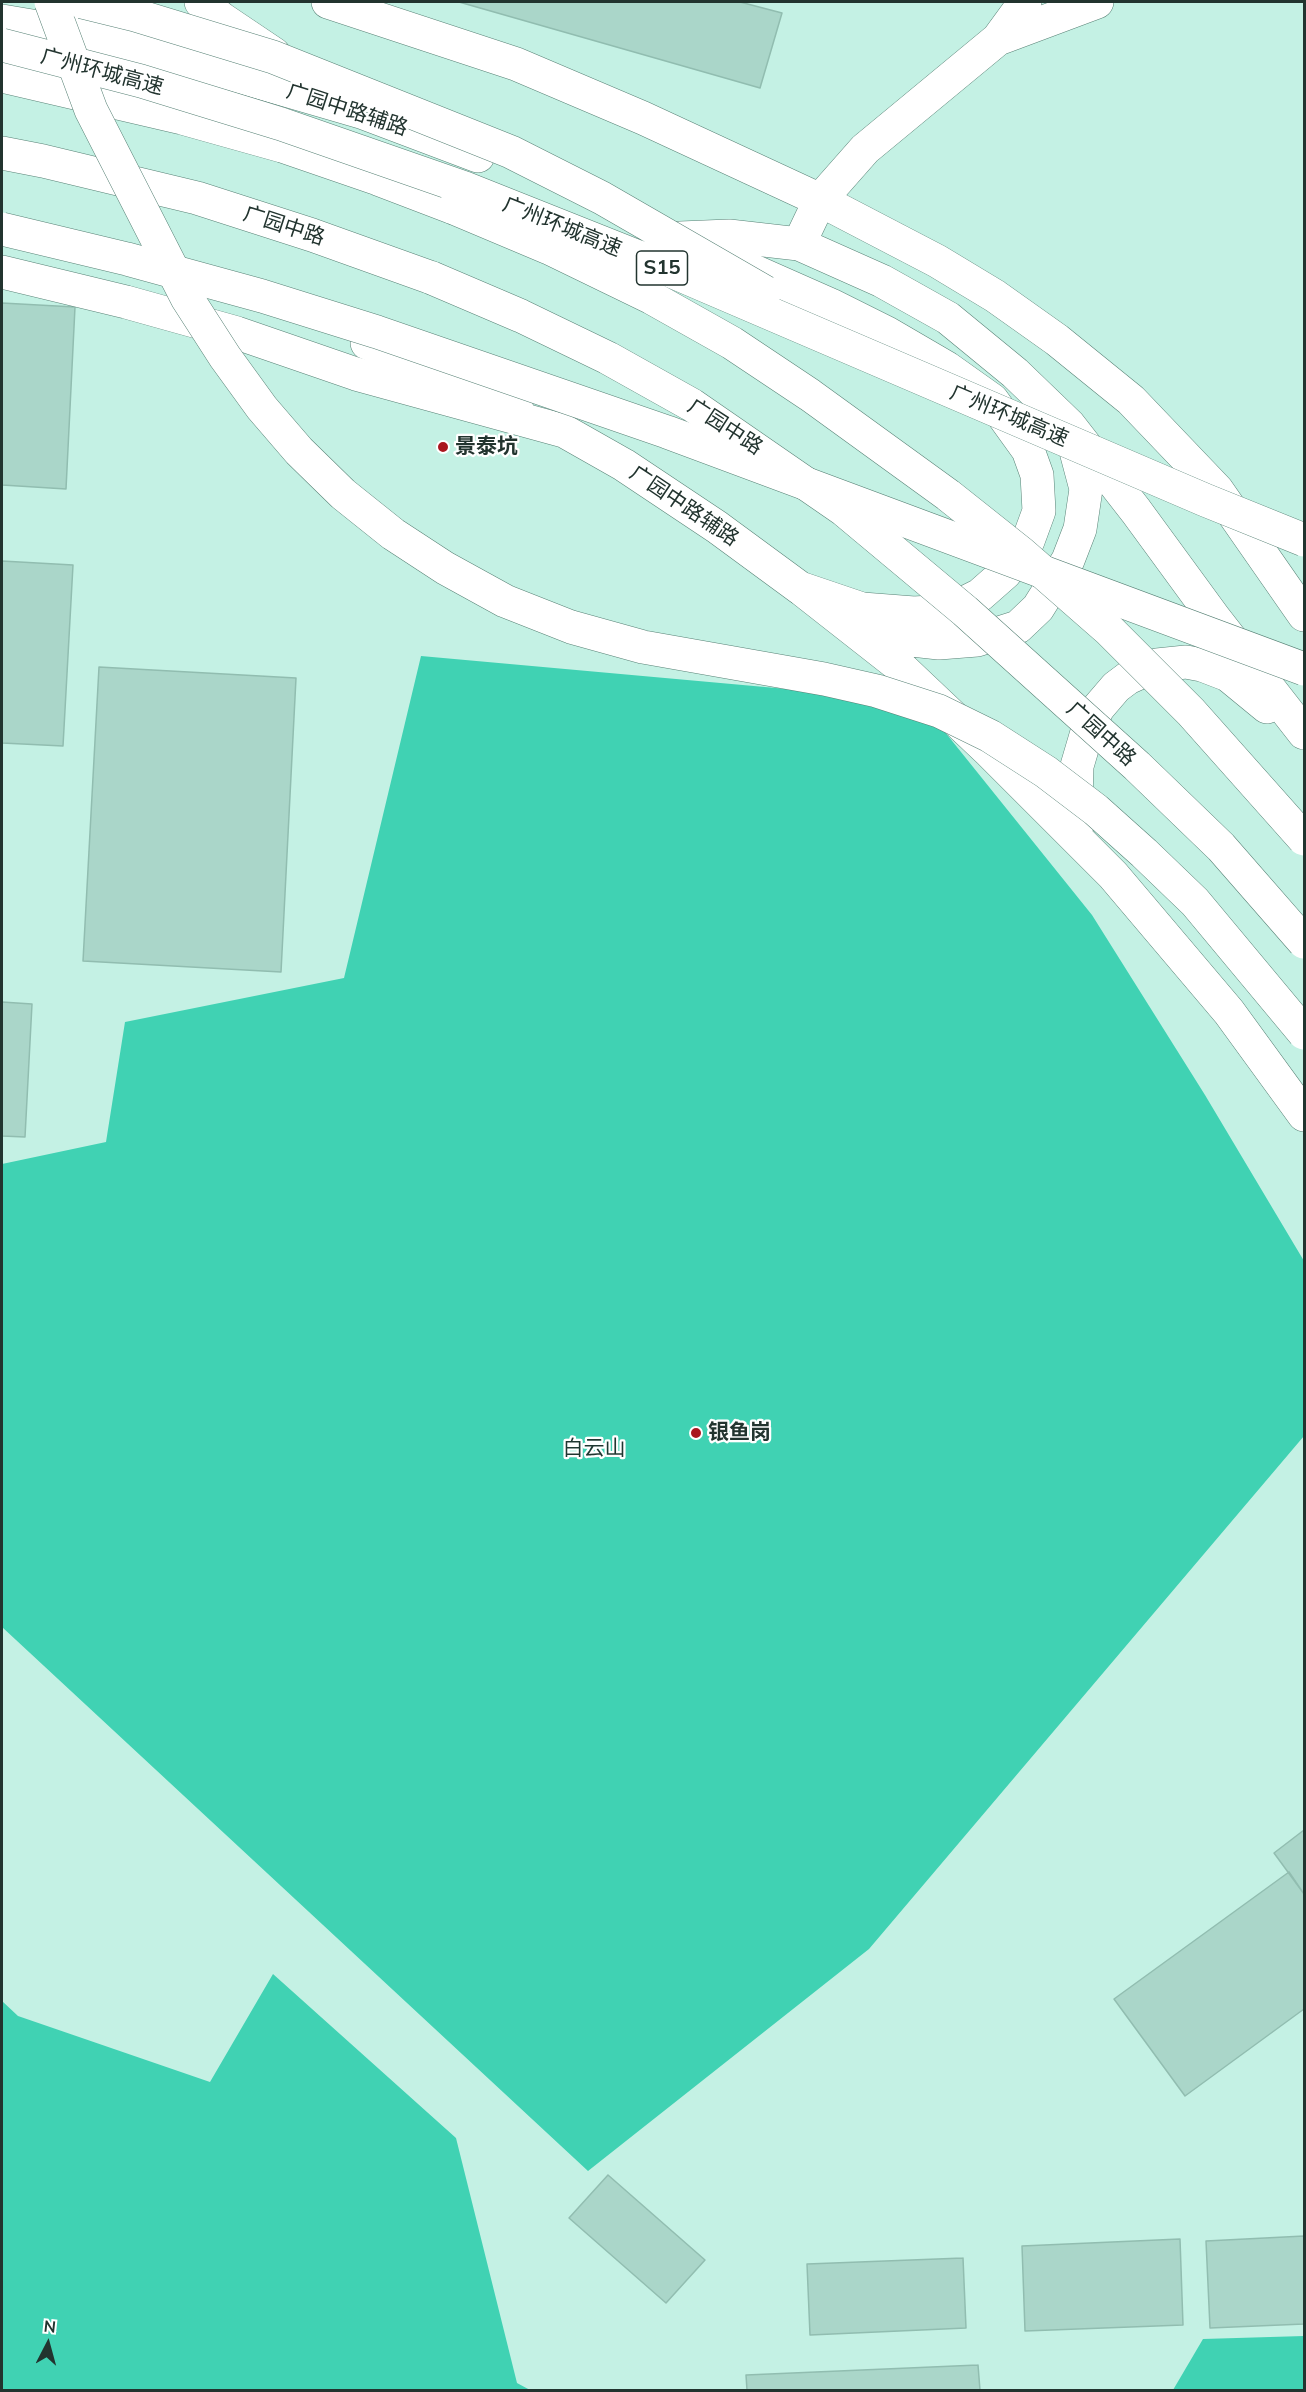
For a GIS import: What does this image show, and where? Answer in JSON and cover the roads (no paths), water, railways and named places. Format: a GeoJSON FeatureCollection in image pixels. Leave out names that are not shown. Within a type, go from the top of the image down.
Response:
{"type":"FeatureCollection","features":[{"type":"Feature","properties":{"kind":"main road"},"geometry":{"type":"LineString","coordinates":[[51,2],[91,110],[187,298],[225,357],[262,408],[299,451],[343,494],[393,534],[445,568],[505,601],[571,627],[643,647],[877,690],[939,711],[990,736],[1046,772],[1079,797],[1144,853],[1195,902],[1304,1033]]}},
{"type":"Feature","properties":{"kind":"main road"},"geometry":{"type":"LineString","coordinates":[[82,2],[135,15],[273,57],[511,152],[602,198],[891,366]]}},
{"type":"Feature","properties":{"kind":"main road"},"geometry":{"type":"LineString","coordinates":[[201,2],[222,19],[364,113]]}},
{"type":"Feature","properties":{"kind":"main road"},"geometry":{"type":"LineString","coordinates":[[327,2],[516,64],[643,118],[820,200],[937,261],[995,296],[1057,340],[1131,400],[1217,490],[1305,615]]}},
{"type":"Feature","properties":{"kind":"main road"},"geometry":{"type":"LineString","coordinates":[[799,244],[820,200],[865,149],[998,39],[1025,2]]}},
{"type":"Feature","properties":{"kind":"main road"},"geometry":{"type":"LineString","coordinates":[[998,39],[1097,2]]}},
{"type":"Feature","properties":{"kind":"main road","name":"广园中路辅路"},"geometry":{"type":"LineString","coordinates":[[2,21],[97,38],[165,55],[364,113],[480,156],[680,238],[831,305],[887,333],[947,368],[992,400],[1028,450],[1037,474],[1039,511],[1028,541],[1005,573],[980,595],[948,611],[914,613],[862,609],[800,588],[717,527],[624,465],[564,431]]}},
{"type":"Feature","properties":{"kind":"main road","name":"广州环城高速"},"geometry":{"type":"LineString","coordinates":[[2,45],[163,87],[281,124],[465,188],[636,256],[1194,496],[1305,540]]}},
{"type":"Feature","properties":{"kind":"main road"},"geometry":{"type":"LineString","coordinates":[[2,76],[182,118],[282,146],[378,178],[454,208],[580,263],[652,298],[732,343],[810,395],[948,495],[1021,553],[1109,630],[1191,712],[1305,839]]}},
{"type":"Feature","properties":{"kind":"main road","name":"广园中路"},"geometry":{"type":"LineString","coordinates":[[2,153],[196,198],[312,235],[432,278],[521,316],[608,358],[692,405],[844,510],[965,611],[1137,766],[1221,848],[1305,942]]}},
{"type":"Feature","properties":{"kind":"main road"},"geometry":{"type":"LineString","coordinates":[[2,229],[127,259],[262,296],[377,332],[667,432],[1305,669]]}},
{"type":"Feature","properties":{"kind":"main road"},"geometry":{"type":"LineString","coordinates":[[680,238],[729,236],[799,244],[882,281],[948,318],[1015,373],[1069,425],[1136,511],[1215,619],[1305,733]]}},
{"type":"Feature","properties":{"kind":"main road"},"geometry":{"type":"LineString","coordinates":[[2,240],[171,281],[370,344],[564,431]]}},
{"type":"Feature","properties":{"kind":"main road"},"geometry":{"type":"LineString","coordinates":[[2,272],[126,302],[237,333],[356,374],[564,431]]}},
{"type":"Feature","properties":{"kind":"main road"},"geometry":{"type":"LineString","coordinates":[[800,588],[855,624],[894,638],[939,643],[977,640],[1018,627],[1038,608],[1062,570],[1080,529],[1086,489],[1069,425]]}},
{"type":"Feature","properties":{"kind":"main road"},"geometry":{"type":"LineString","coordinates":[[800,588],[897,664],[990,752],[1113,875],[1229,1012],[1305,1115]]}},
{"type":"Feature","properties":{"kind":"main road"},"geometry":{"type":"LineString","coordinates":[[1113,875],[1081,819],[1076,801],[1077,766],[1087,732],[1098,708],[1116,687],[1128,678],[1156,665],[1168,663],[1186,662],[1215,669],[1228,675],[1264,704],[1305,744]]}},
{"type":"Feature","properties":{"kind":"place","name":"景泰坑"},"geometry":{"type":"Point","coordinates":[443,447]}},
{"type":"Feature","properties":{"kind":"place","name":"银鱼岗"},"geometry":{"type":"Point","coordinates":[696,1433]}},
{"type":"Feature","properties":{"kind":"park label","name":"白云山"},"geometry":{"type":"Point","coordinates":[594,1449]}}]}
